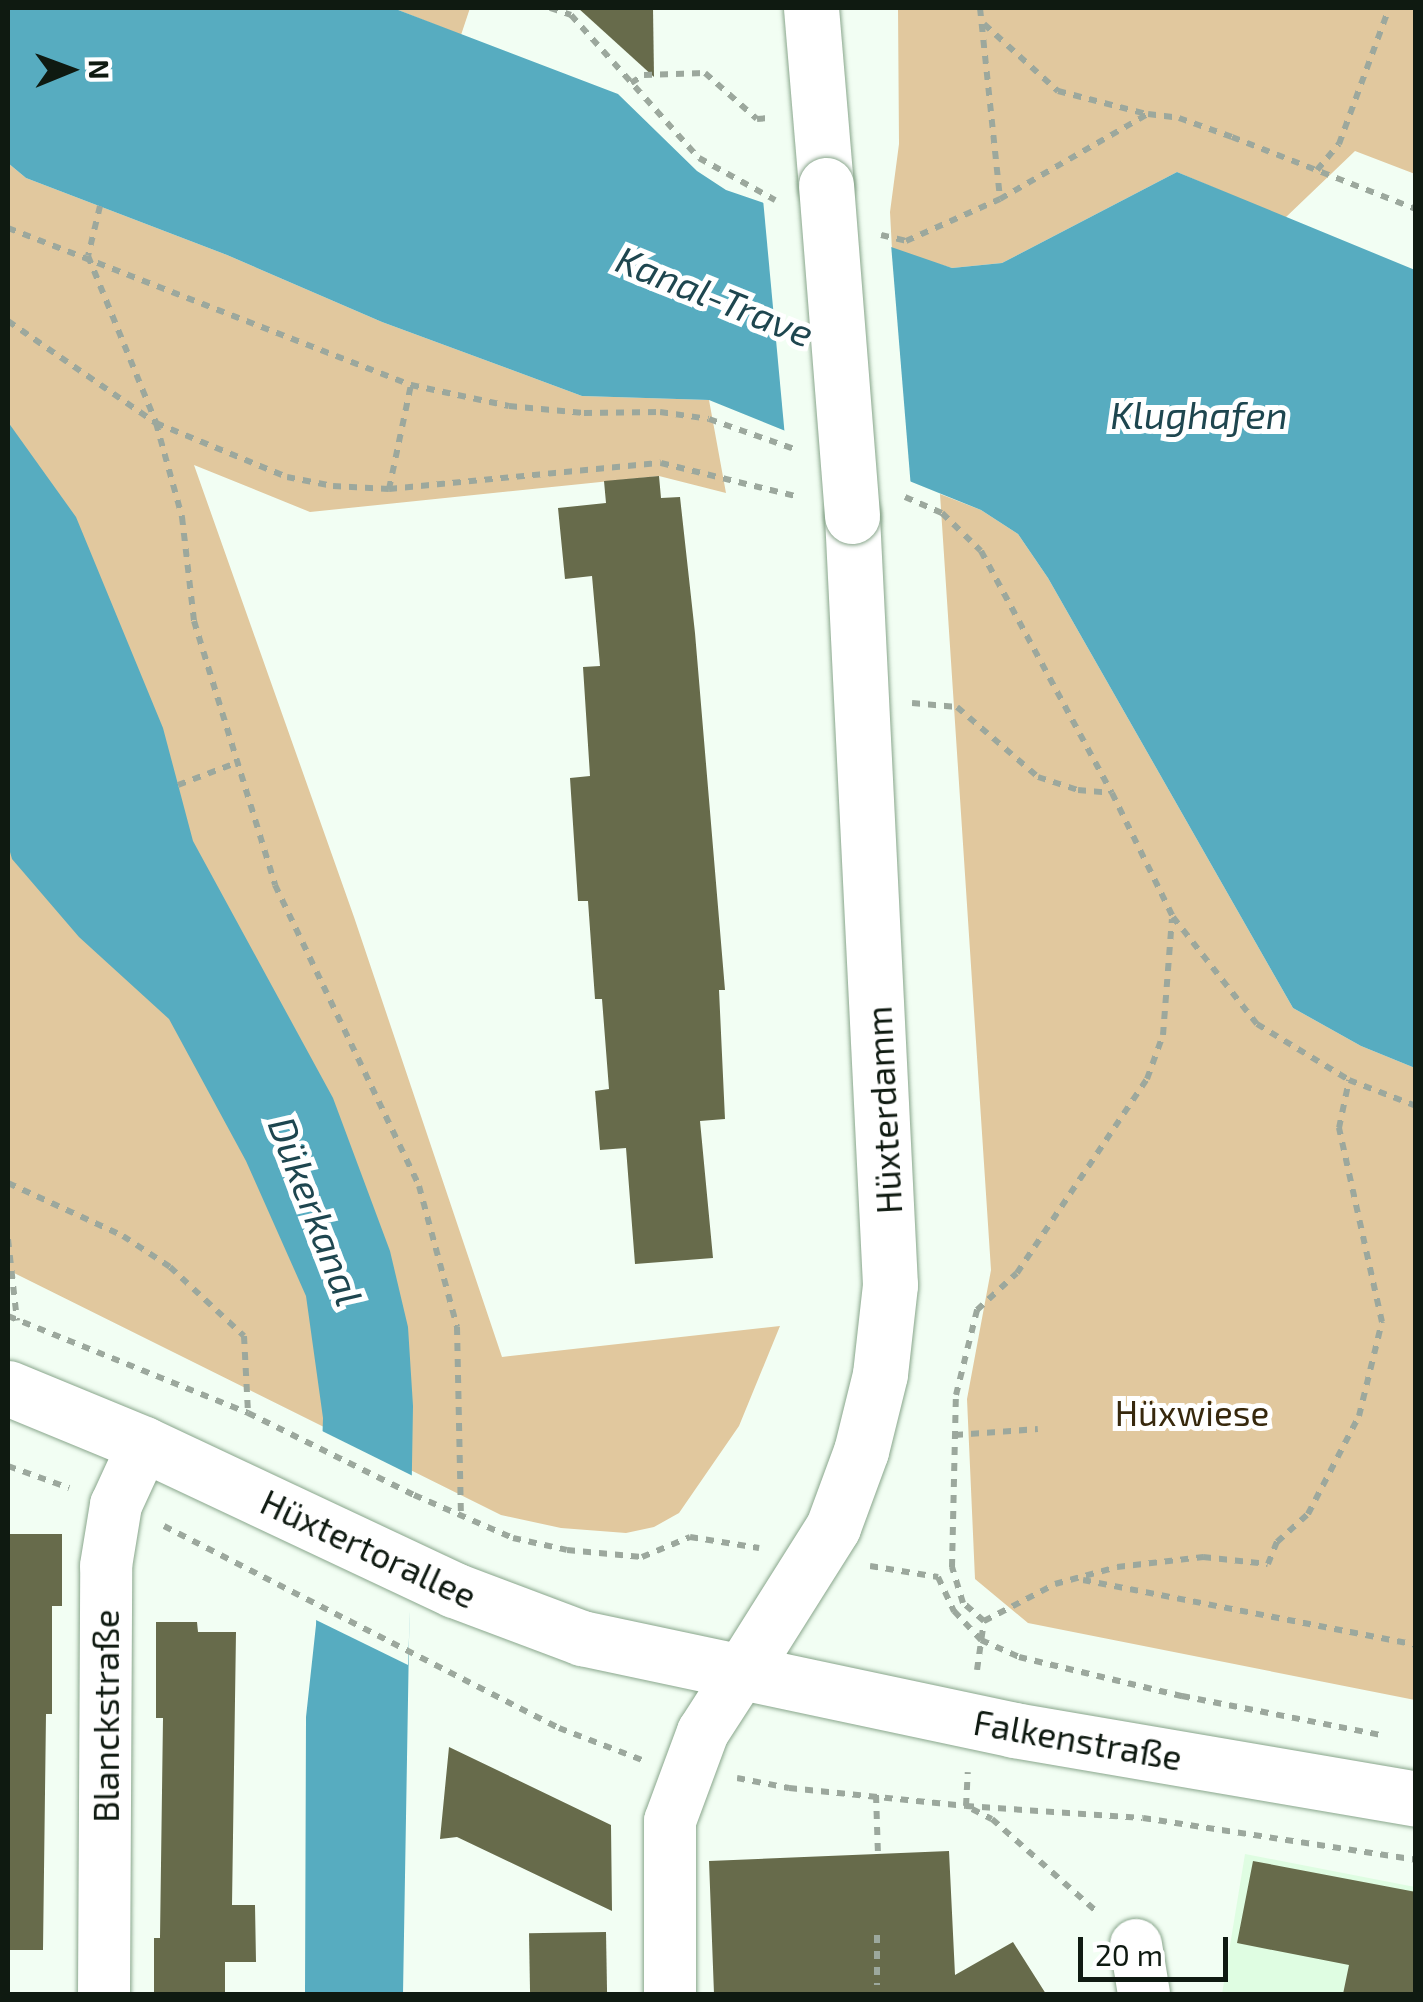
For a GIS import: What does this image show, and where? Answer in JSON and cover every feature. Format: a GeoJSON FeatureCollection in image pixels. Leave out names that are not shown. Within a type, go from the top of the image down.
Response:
{"type":"FeatureCollection","features":[{"type":"Feature","properties":{"kind":"main road"},"geometry":{"type":"LineString","coordinates":[[809,196],[811,8]]}},
{"type":"Feature","properties":{"kind":"main road","name":"Hüxterdamm"},"geometry":{"type":"LineString","coordinates":[[742,1670],[833,1527],[861,1450],[880,1374],[890,1286],[852,516],[809,196]]}},
{"type":"Feature","properties":{"kind":"main road","name":"Hüxtertorallee"},"geometry":{"type":"LineString","coordinates":[[8,1388],[144,1444],[412,1570],[582,1638],[742,1670]]}},
{"type":"Feature","properties":{"kind":"main road","name":"Falkenstraße"},"geometry":{"type":"LineString","coordinates":[[742,1670],[1029,1733],[1416,1798]]}},
{"type":"Feature","properties":{"kind":"street","name":"Blanckstraße"},"geometry":{"type":"LineString","coordinates":[[104,1994],[106,1566],[116,1505],[144,1444]]}},
{"type":"Feature","properties":{"kind":"street"},"geometry":{"type":"LineString","coordinates":[[670,1994],[670,1821],[703,1732],[742,1670]]}},
{"type":"Feature","properties":{"kind":"path"},"geometry":{"type":"LineString","coordinates":[[550,8],[571,15],[699,158],[736,183],[809,196]]}},
{"type":"Feature","properties":{"kind":"path"},"geometry":{"type":"LineString","coordinates":[[980,8],[1000,199]]}},
{"type":"Feature","properties":{"kind":"path"},"geometry":{"type":"LineString","coordinates":[[1318,170],[1339,144],[1389,8]]}},
{"type":"Feature","properties":{"kind":"path"},"geometry":{"type":"LineString","coordinates":[[984,24],[1058,91],[1179,118],[1416,209]]}},
{"type":"Feature","properties":{"kind":"path"},"geometry":{"type":"LineString","coordinates":[[631,83],[644,75],[705,73],[757,119]]}},
{"type":"Feature","properties":{"kind":"path"},"geometry":{"type":"LineString","coordinates":[[874,232],[906,241],[1000,199],[1148,114]]}},
{"type":"Feature","properties":{"kind":"path"},"geometry":{"type":"LineString","coordinates":[[100,206],[88,256],[156,423],[182,517],[194,621],[275,886],[419,1186],[457,1328],[461,1516]]}},
{"type":"Feature","properties":{"kind":"path"},"geometry":{"type":"LineString","coordinates":[[8,228],[88,256],[411,386],[508,406],[709,418],[776,442]]}},
{"type":"Feature","properties":{"kind":"path"},"geometry":{"type":"LineString","coordinates":[[8,321],[156,423],[287,478],[333,486],[389,489],[661,463],[772,487],[852,516]]}},
{"type":"Feature","properties":{"kind":"path"},"geometry":{"type":"LineString","coordinates":[[389,489],[411,386]]}},
{"type":"Feature","properties":{"kind":"path"},"geometry":{"type":"LineString","coordinates":[[942,513],[981,551],[1112,793],[1172,918],[1258,1024],[1349,1080],[1416,1106]]}},
{"type":"Feature","properties":{"kind":"path"},"geometry":{"type":"LineString","coordinates":[[957,706],[1038,777],[1078,790],[1112,793]]}},
{"type":"Feature","properties":{"kind":"path"},"geometry":{"type":"LineString","coordinates":[[178,786],[236,763]]}},
{"type":"Feature","properties":{"kind":"path"},"geometry":{"type":"LineString","coordinates":[[984,1621],[962,1602],[952,1567],[956,1395],[976,1310],[1016,1273],[1147,1079],[1163,1034],[1172,918]]}},
{"type":"Feature","properties":{"kind":"path"},"geometry":{"type":"LineString","coordinates":[[984,1621],[1055,1584],[1117,1567],[1203,1556],[1268,1564],[1277,1542],[1308,1514],[1359,1416],[1382,1322],[1339,1128],[1349,1080]]}},
{"type":"Feature","properties":{"kind":"path"},"geometry":{"type":"LineString","coordinates":[[8,1183],[123,1236],[170,1267],[244,1336],[248,1412]]}},
{"type":"Feature","properties":{"kind":"path"},"geometry":{"type":"LineString","coordinates":[[8,1239],[17,1321]]}},
{"type":"Feature","properties":{"kind":"path"},"geometry":{"type":"LineString","coordinates":[[8,1316],[248,1412],[414,1495],[514,1538],[567,1550],[642,1557],[690,1536],[938,1577],[952,1567]]}},
{"type":"Feature","properties":{"kind":"path"},"geometry":{"type":"LineString","coordinates":[[954,1435],[1038,1429]]}},
{"type":"Feature","properties":{"kind":"path"},"geometry":{"type":"LineString","coordinates":[[938,1577],[954,1611],[981,1640],[1019,1656],[1164,1691],[1396,1738]]}},
{"type":"Feature","properties":{"kind":"path"},"geometry":{"type":"LineString","coordinates":[[1082,1579],[1416,1645]]}},
{"type":"Feature","properties":{"kind":"path"},"geometry":{"type":"LineString","coordinates":[[314,1602],[559,1728],[648,1763],[789,1788],[1142,1818],[1416,1860]]}},
{"type":"Feature","properties":{"kind":"path"},"geometry":{"type":"LineString","coordinates":[[981,1640],[984,1621]]}},
{"type":"Feature","properties":{"kind":"path"},"geometry":{"type":"LineString","coordinates":[[876,1795],[878,1855]]}},
{"type":"Feature","properties":{"kind":"path"},"geometry":{"type":"LineString","coordinates":[[966,1806],[992,1819],[1140,1970]]}},
{"type":"Feature","properties":{"kind":"path"},"geometry":{"type":"LineString","coordinates":[[877,1935],[877,1985]]}},
{"type":"Feature","properties":{"kind":"shaded area"},"geometry":{"type":"Polygon","coordinates":[[[1245,1854],[1415,1887],[1415,1994],[1222,1994],[1245,1854]]]}},
{"type":"Feature","properties":{"kind":"green space"},"geometry":{"type":"Polygon","coordinates":[[[393,8],[470,8],[461,35],[393,8]]]}},
{"type":"Feature","properties":{"kind":"green space"},"geometry":{"type":"Polygon","coordinates":[[[898,8],[1415,8],[1415,174],[1355,151],[1285,218],[1177,172],[1002,263],[952,268],[892,250],[890,212],[899,144],[898,8]]]}},
{"type":"Feature","properties":{"kind":"green space"},"geometry":{"type":"Polygon","coordinates":[[[8,163],[26,178],[227,255],[382,322],[582,396],[709,400],[726,493],[659,476],[310,512],[194,465],[354,917],[502,1357],[780,1326],[739,1426],[679,1513],[654,1527],[626,1533],[561,1528],[501,1515],[8,1270],[8,163]]]}},
{"type":"Feature","properties":{"kind":"green space","name":"Hüxwiese"},"geometry":{"type":"Polygon","coordinates":[[[940,494],[981,510],[1018,534],[1048,578],[1293,1008],[1361,1046],[1415,1068],[1415,1700],[1028,1623],[975,1579],[967,1399],[991,1270],[940,494]]]}},
{"type":"Feature","properties":{"kind":"water"},"geometry":{"type":"Polygon","coordinates":[[[8,8],[393,8],[618,94],[697,171],[726,190],[952,268],[1002,263],[1177,172],[1415,270],[1415,1068],[1361,1046],[1293,1008],[1048,578],[1018,534],[981,510],[709,400],[582,396],[382,322],[227,255],[26,178],[8,163],[8,8]]]}},
{"type":"Feature","properties":{"kind":"water","name":"Dükerkanal"},"geometry":{"type":"Polygon","coordinates":[[[8,422],[76,517],[163,728],[193,841],[333,1098],[390,1251],[408,1327],[413,1406],[403,1994],[305,1994],[306,1717],[316,1625],[323,1418],[306,1296],[246,1161],[169,1019],[79,937],[12,859],[8,845],[8,422]]]}},
{"type":"Feature","properties":{"kind":"pier"},"geometry":{"type":"Polygon","coordinates":[[[763,199],[891,244],[911,488],[785,437],[763,199]]]}},
{"type":"Feature","properties":{"kind":"pier"},"geometry":{"type":"Polygon","coordinates":[[[318,1429],[415,1477],[408,1665],[314,1619],[318,1429]]]}},
{"type":"Feature","properties":{"kind":"building"},"geometry":{"type":"Polygon","coordinates":[[[578,8],[653,8],[654,77],[578,8]]]}},
{"type":"Feature","properties":{"kind":"building"},"geometry":{"type":"Polygon","coordinates":[[[659,476],[661,498],[680,497],[695,633],[725,990],[719,990],[725,1119],[700,1121],[713,1258],[635,1264],[626,1148],[600,1150],[595,1091],[609,1089],[602,999],[595,999],[588,901],[578,901],[570,778],[590,776],[583,667],[600,666],[592,576],[565,579],[558,508],[606,503],[604,481],[659,476]]]}},
{"type":"Feature","properties":{"kind":"building"},"geometry":{"type":"Polygon","coordinates":[[[8,1534],[62,1534],[62,1606],[52,1606],[52,1714],[46,1714],[43,1950],[8,1950],[8,1534]]]}},
{"type":"Feature","properties":{"kind":"building"},"geometry":{"type":"Polygon","coordinates":[[[156,1622],[197,1622],[198,1632],[236,1632],[232,1905],[255,1905],[256,1962],[225,1962],[225,1994],[154,1994],[154,1938],[160,1938],[163,1718],[156,1718],[156,1622]]]}},
{"type":"Feature","properties":{"kind":"building"},"geometry":{"type":"Polygon","coordinates":[[[449,1747],[611,1825],[612,1911],[457,1837],[440,1839],[449,1747]]]}},
{"type":"Feature","properties":{"kind":"building"},"geometry":{"type":"Polygon","coordinates":[[[949,1851],[955,1975],[1013,1942],[1046,1994],[714,1994],[709,1861],[949,1851]]]}},
{"type":"Feature","properties":{"kind":"building"},"geometry":{"type":"Polygon","coordinates":[[[1253,1861],[1416,1892],[1416,1994],[1343,1994],[1349,1965],[1237,1943],[1253,1861]]]}},
{"type":"Feature","properties":{"kind":"building"},"geometry":{"type":"Polygon","coordinates":[[[606,1932],[607,1994],[530,1994],[529,1933],[606,1932]]]}},
{"type":"Feature","properties":{"kind":"water label","name":"Kanal-Trave"},"geometry":{"type":"Point","coordinates":[715,296]}},
{"type":"Feature","properties":{"kind":"water label","name":"Klughafen"},"geometry":{"type":"Point","coordinates":[1199,415]}}]}
